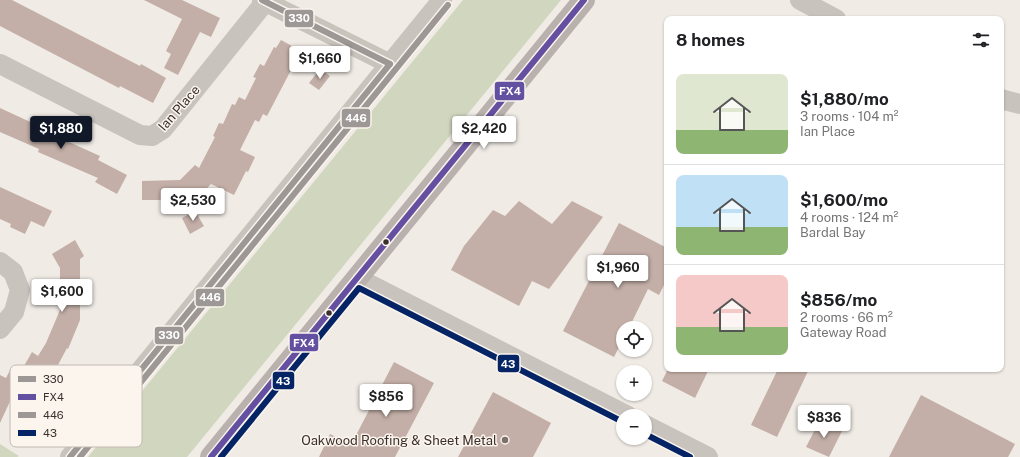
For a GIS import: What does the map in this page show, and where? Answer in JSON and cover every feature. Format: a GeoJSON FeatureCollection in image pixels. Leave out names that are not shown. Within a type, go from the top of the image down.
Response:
{"type":"FeatureCollection","features":[{"type":"Feature","properties":{"kind":"main road"},"geometry":{"type":"LineString","coordinates":[[211,457],[584,0]]}},
{"type":"Feature","properties":{"kind":"street"},"geometry":{"type":"LineString","coordinates":[[142,369],[442,0]]}},
{"type":"Feature","properties":{"kind":"street"},"geometry":{"type":"LineString","coordinates":[[800,0],[830,16]]}},
{"type":"Feature","properties":{"kind":"street"},"geometry":{"type":"LineString","coordinates":[[264,1],[390,64]]}},
{"type":"Feature","properties":{"kind":"street","name":"Ian Place"},"geometry":{"type":"LineString","coordinates":[[0,64],[140,135],[152,136],[163,129],[264,1]]}},
{"type":"Feature","properties":{"kind":"street"},"geometry":{"type":"LineString","coordinates":[[1004,100],[1020,104]]}},
{"type":"Feature","properties":{"kind":"street"},"geometry":{"type":"LineString","coordinates":[[0,262],[12,272],[20,290],[14,312],[0,329]]}},
{"type":"Feature","properties":{"kind":"street"},"geometry":{"type":"LineString","coordinates":[[357,278],[616,410]]}},
{"type":"Feature","properties":{"kind":"street"},"geometry":{"type":"LineString","coordinates":[[652,429],[708,457]]}},
{"type":"Feature","properties":{"kind":"street"},"geometry":{"type":"LineString","coordinates":[[70,457],[78,447]]}},
{"type":"Feature","properties":{"kind":"green space"},"geometry":{"type":"Polygon","coordinates":[[[463,0],[561,0],[187,457],[88,457],[96,447],[142,447],[142,391],[463,0]]]}},
{"type":"Feature","properties":{"kind":"green space"},"geometry":{"type":"Polygon","coordinates":[[[0,444],[19,456],[0,457],[0,444]]]}},
{"type":"Feature","properties":{"kind":"building"},"geometry":{"type":"Polygon","coordinates":[[[0,0],[12,0],[166,78],[153,103],[120,86],[119,88],[0,26],[0,0]]]}},
{"type":"Feature","properties":{"kind":"building"},"geometry":{"type":"Polygon","coordinates":[[[144,0],[182,0],[220,18],[211,37],[200,32],[178,75],[164,68],[171,54],[166,51],[182,19],[144,0]]]}},
{"type":"Feature","properties":{"kind":"building"},"geometry":{"type":"Polygon","coordinates":[[[281,40],[301,51],[267,116],[263,114],[259,122],[255,120],[240,150],[255,157],[234,195],[211,184],[196,200],[142,200],[142,181],[180,180],[195,165],[199,168],[215,137],[213,136],[219,123],[223,124],[232,104],[235,105],[239,97],[245,100],[256,78],[253,77],[260,64],[264,66],[274,47],[276,48],[281,40]]]}},
{"type":"Feature","properties":{"kind":"building"},"geometry":{"type":"Polygon","coordinates":[[[320,69],[330,76],[319,90],[309,83],[320,69]]]}},
{"type":"Feature","properties":{"kind":"building"},"geometry":{"type":"Polygon","coordinates":[[[0,108],[39,126],[38,128],[100,156],[98,160],[127,175],[117,194],[95,182],[98,178],[38,152],[39,149],[0,132],[0,108]]]}},
{"type":"Feature","properties":{"kind":"building"},"geometry":{"type":"Polygon","coordinates":[[[0,187],[52,211],[44,227],[31,221],[25,234],[10,227],[11,224],[0,219],[0,187]]]}},
{"type":"Feature","properties":{"kind":"building"},"geometry":{"type":"Polygon","coordinates":[[[519,201],[552,224],[572,201],[603,217],[549,289],[532,281],[519,306],[451,270],[464,246],[493,210],[505,216],[519,201]]]}},
{"type":"Feature","properties":{"kind":"building"},"geometry":{"type":"Polygon","coordinates":[[[195,211],[204,226],[190,234],[182,218],[195,211]]]}},
{"type":"Feature","properties":{"kind":"building"},"geometry":{"type":"Polygon","coordinates":[[[619,223],[664,246],[664,285],[659,295],[648,289],[632,321],[616,321],[616,353],[614,357],[563,331],[619,223]]]}},
{"type":"Feature","properties":{"kind":"building"},"geometry":{"type":"Polygon","coordinates":[[[75,240],[84,256],[80,259],[80,320],[68,349],[67,348],[58,365],[25,365],[32,352],[38,356],[46,343],[60,310],[60,268],[52,254],[75,240]]]}},
{"type":"Feature","properties":{"kind":"building"},"geometry":{"type":"Polygon","coordinates":[[[394,362],[434,383],[395,457],[319,457],[330,434],[351,445],[394,362]]]}},
{"type":"Feature","properties":{"kind":"building"},"geometry":{"type":"Polygon","coordinates":[[[10,370],[10,401],[0,423],[0,375],[6,378],[10,370]]]}},
{"type":"Feature","properties":{"kind":"building"},"geometry":{"type":"Polygon","coordinates":[[[666,372],[708,372],[695,398],[662,381],[666,372]]]}},
{"type":"Feature","properties":{"kind":"building"},"geometry":{"type":"Polygon","coordinates":[[[777,372],[808,372],[777,437],[751,425],[777,372]]]}},
{"type":"Feature","properties":{"kind":"building","name":"Oakwood Roofing & Sheet Metal"},"geometry":{"type":"Polygon","coordinates":[[[493,392],[551,423],[533,457],[458,457],[493,392]]]}},
{"type":"Feature","properties":{"kind":"building"},"geometry":{"type":"Polygon","coordinates":[[[921,395],[1015,444],[1008,457],[889,457],[921,395]]]}},
{"type":"Feature","properties":{"kind":"building"},"geometry":{"type":"Polygon","coordinates":[[[820,420],[842,431],[829,457],[806,447],[820,420]]]}},
{"type":"Feature","properties":{"kind":"transit line","name":"330"},"geometry":{"type":"LineString","coordinates":[[262,0],[390,64]]}},
{"type":"Feature","properties":{"kind":"transit line","name":"FX4"},"geometry":{"type":"LineString","coordinates":[[211,457],[584,0]]}},
{"type":"Feature","properties":{"kind":"transit line","name":"446"},"geometry":{"type":"LineString","coordinates":[[142,381],[448,5]]}},
{"type":"Feature","properties":{"kind":"transit line","name":"330"},"geometry":{"type":"LineString","coordinates":[[142,369],[390,64]]}},
{"type":"Feature","properties":{"kind":"transit line","name":"43"},"geometry":{"type":"LineString","coordinates":[[221,457],[359,288],[616,418]]}},
{"type":"Feature","properties":{"kind":"transit line","name":"43"},"geometry":{"type":"LineString","coordinates":[[652,438],[690,457]]}},
{"type":"Feature","properties":{"kind":"transit line","name":"330"},"geometry":{"type":"LineString","coordinates":[[70,457],[78,447]]}},
{"type":"Feature","properties":{"kind":"transit line","name":"446"},"geometry":{"type":"LineString","coordinates":[[80,457],[88,447]]}},
{"type":"Feature","properties":{"kind":"place","name":"Oakwood Roofing & Sheet Metal"},"geometry":{"type":"Point","coordinates":[505,440]}}]}
